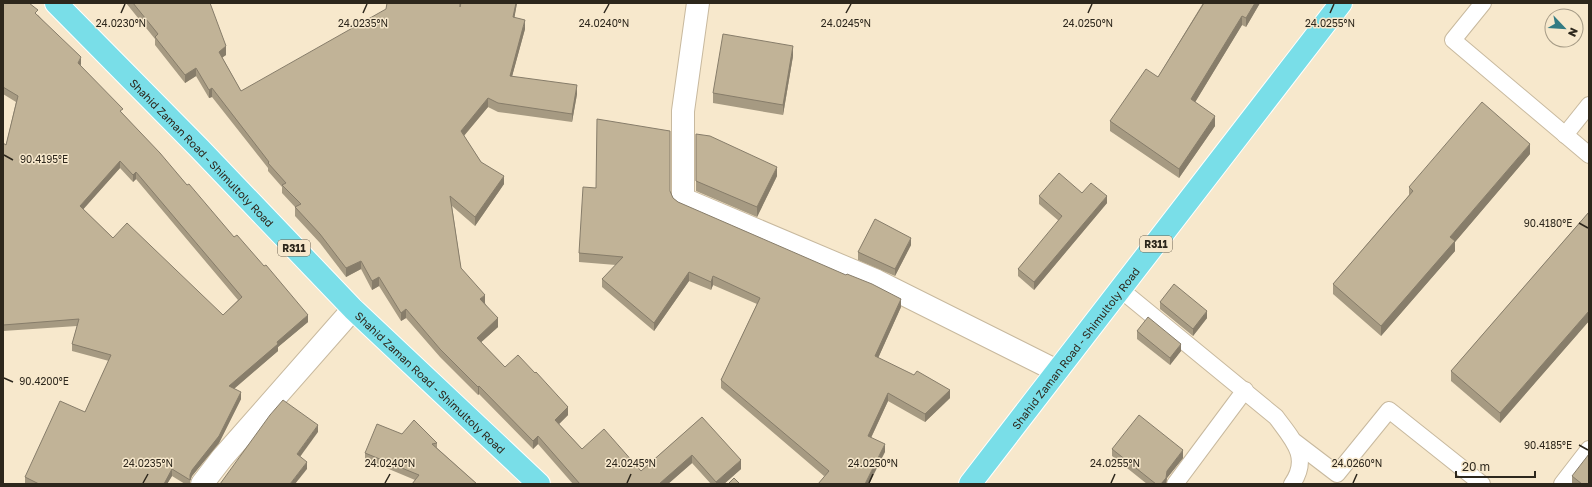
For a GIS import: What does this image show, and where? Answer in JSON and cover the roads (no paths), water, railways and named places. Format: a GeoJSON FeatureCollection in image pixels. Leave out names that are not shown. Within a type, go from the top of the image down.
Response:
{"type":"FeatureCollection","features":[{"type":"Feature","properties":{"kind":"main road","name":"Shahid Zaman Road - Shimultoly Road"},"geometry":{"type":"LineString","coordinates":[[56,3],[200,149],[353,309],[539,484]]}},
{"type":"Feature","properties":{"kind":"main road","name":"Shahid Zaman Road - Shimultoly Road"},"geometry":{"type":"LineString","coordinates":[[970,484],[1341,3]]}},
{"type":"Feature","properties":{"kind":"street"},"geometry":{"type":"LineString","coordinates":[[698,3],[683,111],[683,199],[877,281],[1057,371]]}},
{"type":"Feature","properties":{"kind":"street"},"geometry":{"type":"LineString","coordinates":[[202,484],[222,458],[353,309]]}},
{"type":"Feature","properties":{"kind":"lane"},"geometry":{"type":"LineString","coordinates":[[1483,3],[1452,40],[1589,156]]}},
{"type":"Feature","properties":{"kind":"lane"},"geometry":{"type":"LineString","coordinates":[[1565,135],[1589,105]]}},
{"type":"Feature","properties":{"kind":"lane"},"geometry":{"type":"LineString","coordinates":[[1120,289],[1245,390],[1276,417],[1294,441],[1300,455],[1300,467],[1292,484]]}},
{"type":"Feature","properties":{"kind":"lane"},"geometry":{"type":"LineString","coordinates":[[1175,484],[1245,390]]}},
{"type":"Feature","properties":{"kind":"lane"},"geometry":{"type":"LineString","coordinates":[[1294,441],[1337,474],[1389,410],[1482,484]]}},
{"type":"Feature","properties":{"kind":"lane"},"geometry":{"type":"LineString","coordinates":[[1562,484],[1589,449]]}}]}
